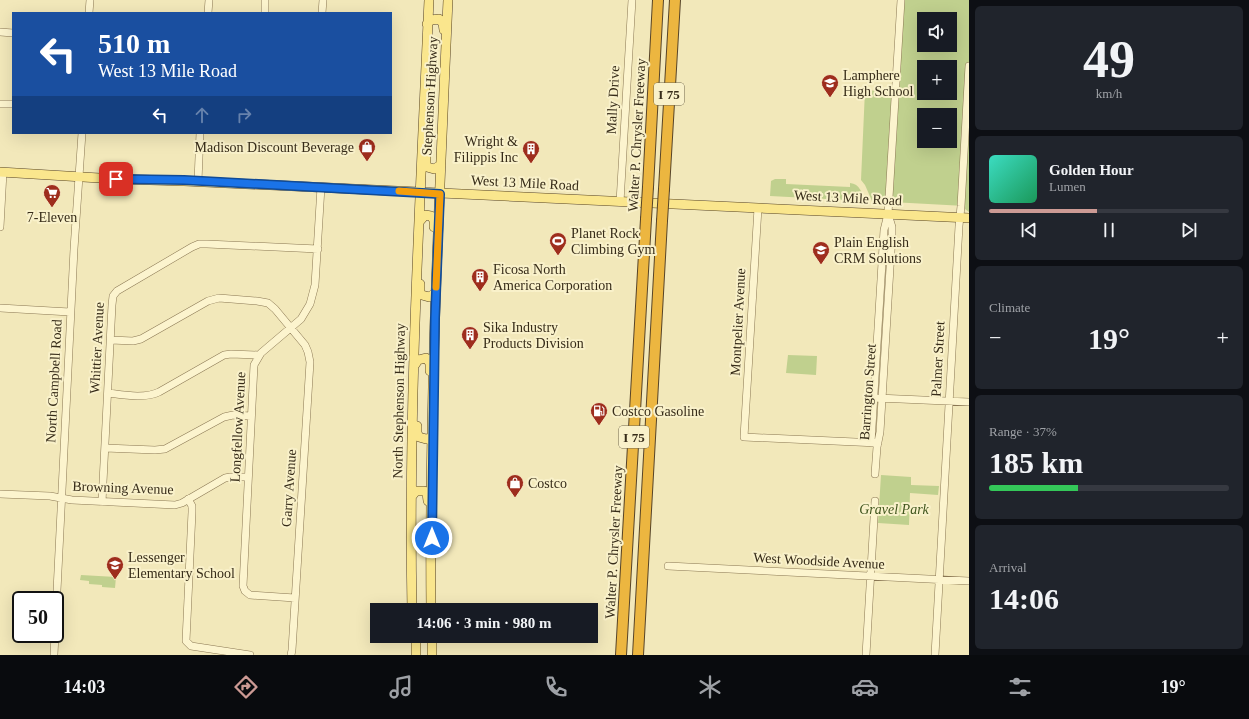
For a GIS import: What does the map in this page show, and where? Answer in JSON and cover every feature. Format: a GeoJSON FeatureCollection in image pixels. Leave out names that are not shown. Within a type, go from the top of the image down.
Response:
{"type":"FeatureCollection","features":[{"type":"Feature","properties":{"kind":"highway","name":"Walter P. Chrysler Freeway"},"geometry":{"type":"LineString","coordinates":[[621,655],[658,0]]}},
{"type":"Feature","properties":{"kind":"highway","name":"I 75"},"geometry":{"type":"LineString","coordinates":[[638,655],[675,0]]}},
{"type":"Feature","properties":{"kind":"main road","name":"Stephenson Highway"},"geometry":{"type":"LineString","coordinates":[[420,192],[429,0]]}},
{"type":"Feature","properties":{"kind":"main road","name":"Stephenson Highway"},"geometry":{"type":"LineString","coordinates":[[440,194],[448,0]]}},
{"type":"Feature","properties":{"kind":"main road"},"geometry":{"type":"LineString","coordinates":[[428,24],[431,20],[437,19],[442,20],[444,25],[441,97],[443,112]]}},
{"type":"Feature","properties":{"kind":"main road"},"geometry":{"type":"LineString","coordinates":[[424,103],[428,113],[426,165],[427,168],[431,169],[438,168],[441,165]]}},
{"type":"Feature","properties":{"kind":"main road","name":"West 13 Mile Road"},"geometry":{"type":"LineString","coordinates":[[1,172],[116,179],[198,181],[440,194],[964,218]]}},
{"type":"Feature","properties":{"kind":"main road","name":"North Stephenson Highway"},"geometry":{"type":"LineString","coordinates":[[412,603],[413,412],[420,192]]}},
{"type":"Feature","properties":{"kind":"main road"},"geometry":{"type":"LineString","coordinates":[[431,603],[432,438],[436,279],[440,194]]}},
{"type":"Feature","properties":{"kind":"main road"},"geometry":{"type":"LineString","coordinates":[[419,222],[425,215],[434,218],[433,262],[436,279]]}},
{"type":"Feature","properties":{"kind":"main road"},"geometry":{"type":"LineString","coordinates":[[418,240],[422,247],[420,293],[426,297],[432,296],[436,293]]}},
{"type":"Feature","properties":{"kind":"main road"},"geometry":{"type":"LineString","coordinates":[[414,366],[420,359],[424,358],[428,360],[430,363],[430,376],[434,386]]}},
{"type":"Feature","properties":{"kind":"main road"},"geometry":{"type":"LineString","coordinates":[[413,412],[417,417],[418,435],[423,439],[432,438]]}},
{"type":"Feature","properties":{"kind":"main road"},"geometry":{"type":"LineString","coordinates":[[412,496],[416,491],[420,490],[427,493],[428,540],[431,552]]}},
{"type":"Feature","properties":{"kind":"main road"},"geometry":{"type":"LineString","coordinates":[[412,643],[412,655]]}},
{"type":"Feature","properties":{"kind":"main road"},"geometry":{"type":"LineString","coordinates":[[416,643],[416,655]]}},
{"type":"Feature","properties":{"kind":"main road"},"geometry":{"type":"LineString","coordinates":[[432,643],[432,655]]}},
{"type":"Feature","properties":{"kind":"street"},"geometry":{"type":"LineString","coordinates":[[90,0],[90,12]]}},
{"type":"Feature","properties":{"kind":"street"},"geometry":{"type":"LineString","coordinates":[[208,12],[209,0]]}},
{"type":"Feature","properties":{"kind":"street"},"geometry":{"type":"LineString","coordinates":[[265,12],[266,0]]}},
{"type":"Feature","properties":{"kind":"street"},"geometry":{"type":"LineString","coordinates":[[322,12],[323,0]]}},
{"type":"Feature","properties":{"kind":"street","name":"Mally Drive"},"geometry":{"type":"LineString","coordinates":[[620,202],[632,0]]}},
{"type":"Feature","properties":{"kind":"street"},"geometry":{"type":"LineString","coordinates":[[888,214],[901,0]]}},
{"type":"Feature","properties":{"kind":"street"},"geometry":{"type":"LineString","coordinates":[[0,32],[12,33]]}},
{"type":"Feature","properties":{"kind":"street","name":"Palmer Street"},"geometry":{"type":"LineString","coordinates":[[935,655],[949,401],[964,218],[969,66]]}},
{"type":"Feature","properties":{"kind":"street"},"geometry":{"type":"LineString","coordinates":[[0,104],[12,104]]}},
{"type":"Feature","properties":{"kind":"street","name":"North Campbell Road"},"geometry":{"type":"LineString","coordinates":[[57,591],[70,312],[82,134]]}},
{"type":"Feature","properties":{"kind":"street"},"geometry":{"type":"LineString","coordinates":[[198,181],[200,134]]}},
{"type":"Feature","properties":{"kind":"street"},"geometry":{"type":"LineString","coordinates":[[0,227],[1,172]]}},
{"type":"Feature","properties":{"kind":"street","name":"Longfellow Avenue"},"geometry":{"type":"LineString","coordinates":[[296,598],[250,595],[244,588],[254,365],[259,355],[300,319],[306,311],[312,298],[315,284],[318,249],[321,187]]}},
{"type":"Feature","properties":{"kind":"street","name":"Montpelier Avenue"},"geometry":{"type":"LineString","coordinates":[[758,208],[744,437],[874,443]]}},
{"type":"Feature","properties":{"kind":"street","name":"Barrington Street"},"geometry":{"type":"LineString","coordinates":[[875,474],[873,398],[884,230],[888,214]]}},
{"type":"Feature","properties":{"kind":"street","name":"Barrington Street"},"geometry":{"type":"LineString","coordinates":[[874,443],[880,432],[892,227],[888,214]]}},
{"type":"Feature","properties":{"kind":"street","name":"Whittier Avenue"},"geometry":{"type":"LineString","coordinates":[[102,502],[113,300],[116,291],[195,246],[207,244],[318,249]]}},
{"type":"Feature","properties":{"kind":"street","name":"Garry Avenue"},"geometry":{"type":"LineString","coordinates":[[111,340],[133,341],[141,339],[214,299],[253,300],[264,302],[272,307],[305,345],[310,362],[296,598],[291,655]]}},
{"type":"Feature","properties":{"kind":"street"},"geometry":{"type":"LineString","coordinates":[[0,308],[70,312]]}},
{"type":"Feature","properties":{"kind":"street"},"geometry":{"type":"LineString","coordinates":[[878,311],[887,312]]}},
{"type":"Feature","properties":{"kind":"street"},"geometry":{"type":"LineString","coordinates":[[108,394],[152,395],[224,354],[259,355]]}},
{"type":"Feature","properties":{"kind":"street"},"geometry":{"type":"LineString","coordinates":[[873,398],[969,402]]}},
{"type":"Feature","properties":{"kind":"street"},"geometry":{"type":"LineString","coordinates":[[105,448],[162,450],[224,417],[233,415],[251,416]]}},
{"type":"Feature","properties":{"kind":"street","name":"Browning Avenue"},"geometry":{"type":"LineString","coordinates":[[0,494],[102,502],[171,505],[178,504],[225,478],[248,477]]}},
{"type":"Feature","properties":{"kind":"street"},"geometry":{"type":"LineString","coordinates":[[188,499],[192,506],[192,512],[186,634],[187,642],[192,646],[224,653],[250,655]]}},
{"type":"Feature","properties":{"kind":"street"},"geometry":{"type":"LineString","coordinates":[[866,652],[875,501]]}},
{"type":"Feature","properties":{"kind":"street","name":"West Woodside Avenue"},"geometry":{"type":"LineString","coordinates":[[668,566],[969,581]]}},
{"type":"Feature","properties":{"kind":"street","name":"North Campbell Road"},"geometry":{"type":"LineString","coordinates":[[54,655],[55,643]]}},
{"type":"Feature","properties":{"kind":"green space"},"geometry":{"type":"Polygon","coordinates":[[[903,0],[969,0],[969,212],[965,209],[965,206],[891,202],[903,0]]]}},
{"type":"Feature","properties":{"kind":"green space"},"geometry":{"type":"Polygon","coordinates":[[[865,90],[892,92],[886,202],[872,201],[865,185],[861,180],[865,90]]]}},
{"type":"Feature","properties":{"kind":"green space"},"geometry":{"type":"Polygon","coordinates":[[[775,179],[786,179],[786,184],[850,187],[850,183],[856,185],[860,189],[865,201],[770,196],[771,181],[775,179]]]}},
{"type":"Feature","properties":{"kind":"green space"},"geometry":{"type":"Polygon","coordinates":[[[788,355],[817,356],[816,375],[786,373],[788,355]]]}},
{"type":"Feature","properties":{"kind":"green space","name":"Gravel Park"},"geometry":{"type":"Polygon","coordinates":[[[881,475],[911,477],[911,485],[939,486],[938,495],[910,493],[909,525],[878,523],[881,475]]]}},
{"type":"Feature","properties":{"kind":"green space"},"geometry":{"type":"Polygon","coordinates":[[[81,575],[116,577],[115,588],[89,584],[89,581],[80,580],[81,575]]]}},
{"type":"Feature","properties":{"kind":"slow traffic"},"geometry":{"type":"LineString","coordinates":[[399,191],[440,194],[436,287]]}},
{"type":"Feature","properties":{"kind":"place","name":"Lamphere High School"},"geometry":{"type":"Point","coordinates":[830,98]}},
{"type":"Feature","properties":{"kind":"place","name":"Madison Discount Beverage"},"geometry":{"type":"Point","coordinates":[367,162]}},
{"type":"Feature","properties":{"kind":"place","name":"Wright & Filippis Inc"},"geometry":{"type":"Point","coordinates":[531,164]}},
{"type":"Feature","properties":{"kind":"place","name":"7-Eleven"},"geometry":{"type":"Point","coordinates":[52,208]}},
{"type":"Feature","properties":{"kind":"place","name":"Planet Rock Climbing Gym"},"geometry":{"type":"Point","coordinates":[558,256]}},
{"type":"Feature","properties":{"kind":"place","name":"Plain English CRM Solutions"},"geometry":{"type":"Point","coordinates":[821,265]}},
{"type":"Feature","properties":{"kind":"place","name":"Ficosa North America Corporation"},"geometry":{"type":"Point","coordinates":[480,292]}},
{"type":"Feature","properties":{"kind":"place","name":"Sika Industry Products Division"},"geometry":{"type":"Point","coordinates":[470,350]}},
{"type":"Feature","properties":{"kind":"place","name":"Costco Gasoline"},"geometry":{"type":"Point","coordinates":[599,426]}},
{"type":"Feature","properties":{"kind":"place","name":"Costco"},"geometry":{"type":"Point","coordinates":[515,498]}},
{"type":"Feature","properties":{"kind":"place","name":"Lessenger Elementary School"},"geometry":{"type":"Point","coordinates":[115,580]}},
{"type":"Feature","properties":{"kind":"route"},"geometry":{"type":"LineString","coordinates":[[116,179],[184,180],[440,194],[432,438],[432,538]]}}]}
